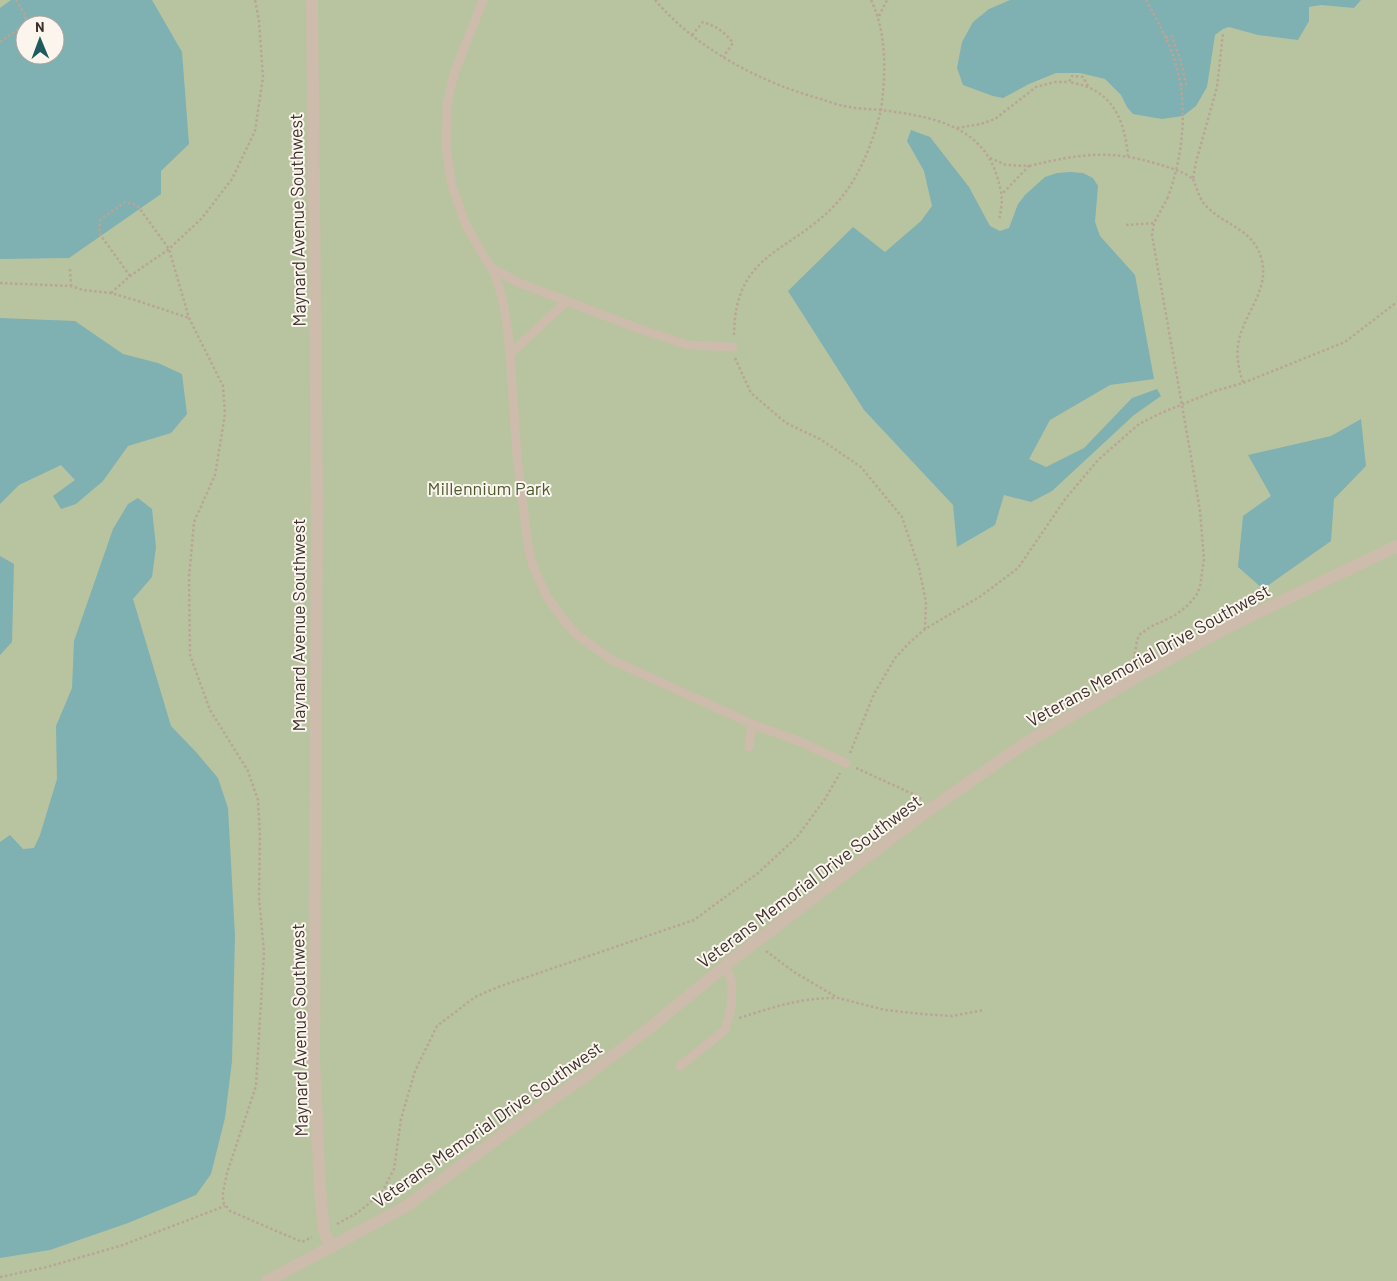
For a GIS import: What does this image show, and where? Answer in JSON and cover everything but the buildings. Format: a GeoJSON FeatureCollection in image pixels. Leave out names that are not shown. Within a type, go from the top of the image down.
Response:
{"type":"FeatureCollection","features":[{"type":"Feature","properties":{"kind":"street","name":"Maynard Avenue Southwest"},"geometry":{"type":"LineString","coordinates":[[312,0],[317,499],[314,1060],[320,1189],[324,1231],[332,1248]]}},
{"type":"Feature","properties":{"kind":"street","name":"Veterans Memorial Drive Southwest"},"geometry":{"type":"LineString","coordinates":[[267,1281],[332,1248],[404,1207],[647,1030],[725,966],[932,808],[1024,744],[1134,679],[1230,626],[1397,546]]}},
{"type":"Feature","properties":{"kind":"lane"},"geometry":{"type":"LineString","coordinates":[[482,0],[454,74],[447,104],[446,146],[452,186],[466,224],[496,277],[508,326],[516,456],[528,546],[533,566],[548,597],[563,619],[578,635],[612,660],[752,724],[801,742],[846,763]]}},
{"type":"Feature","properties":{"kind":"lane"},"geometry":{"type":"LineString","coordinates":[[492,268],[517,282],[637,328],[688,345],[734,347]]}},
{"type":"Feature","properties":{"kind":"lane"},"geometry":{"type":"LineString","coordinates":[[510,354],[567,301]]}},
{"type":"Feature","properties":{"kind":"lane"},"geometry":{"type":"LineString","coordinates":[[749,747],[752,724]]}},
{"type":"Feature","properties":{"kind":"lane"},"geometry":{"type":"LineString","coordinates":[[680,1066],[725,1030],[731,1008],[732,982],[725,966]]}},
{"type":"Feature","properties":{"kind":"path"},"geometry":{"type":"LineString","coordinates":[[0,42],[23,26],[26,16],[16,0]]}},
{"type":"Feature","properties":{"kind":"path"},"geometry":{"type":"LineString","coordinates":[[111,293],[130,276],[169,249],[202,218],[232,180],[255,131],[263,77],[259,21],[255,0]]}},
{"type":"Feature","properties":{"kind":"path"},"geometry":{"type":"LineString","coordinates":[[655,0],[666,13],[692,35],[723,57],[795,92],[848,107],[916,114],[957,128],[976,142],[989,157],[1002,192],[999,221]]}},
{"type":"Feature","properties":{"kind":"path"},"geometry":{"type":"LineString","coordinates":[[871,0],[879,16],[885,75],[881,110],[875,133],[859,171],[833,207],[815,223],[767,256],[752,271],[742,290],[734,319],[735,360],[751,393],[786,423],[820,439],[861,467],[902,517],[919,568],[926,602],[925,629]]}},
{"type":"Feature","properties":{"kind":"path"},"geometry":{"type":"LineString","coordinates":[[879,16],[887,0]]}},
{"type":"Feature","properties":{"kind":"path"},"geometry":{"type":"LineString","coordinates":[[1134,679],[1133,666],[1136,641],[1139,635],[1150,626],[1174,616],[1196,596],[1203,574],[1204,559],[1200,511],[1153,241],[1154,223],[1168,197],[1173,181],[1183,129],[1182,97],[1177,69],[1166,38],[1146,0]]}},
{"type":"Feature","properties":{"kind":"path"},"geometry":{"type":"LineString","coordinates":[[692,35],[703,22],[722,30],[733,43],[723,57]]}},
{"type":"Feature","properties":{"kind":"path"},"geometry":{"type":"LineString","coordinates":[[1193,179],[1217,87],[1223,33]]}},
{"type":"Feature","properties":{"kind":"path"},"geometry":{"type":"LineString","coordinates":[[1166,38],[1172,36],[1181,62],[1186,84],[1180,85]]}},
{"type":"Feature","properties":{"kind":"path"},"geometry":{"type":"LineString","coordinates":[[1069,82],[1072,76],[1083,78],[1088,86],[1109,102],[1116,110],[1124,128],[1128,156]]}},
{"type":"Feature","properties":{"kind":"path"},"geometry":{"type":"LineString","coordinates":[[957,128],[981,124],[995,119],[1036,87],[1055,82],[1069,82],[1088,86]]}},
{"type":"Feature","properties":{"kind":"path"},"geometry":{"type":"LineString","coordinates":[[989,157],[1006,165],[1029,166],[1081,155],[1107,154],[1128,156],[1187,174],[1193,179],[1200,197],[1206,206],[1248,235],[1260,254],[1263,263],[1261,288],[1241,331],[1237,351],[1239,371],[1243,383]]}},
{"type":"Feature","properties":{"kind":"path"},"geometry":{"type":"LineString","coordinates":[[1002,192],[1029,166]]}},
{"type":"Feature","properties":{"kind":"path"},"geometry":{"type":"LineString","coordinates":[[130,276],[99,233],[100,220],[125,202],[136,205],[169,249],[189,318],[223,386],[225,414],[215,476],[194,522],[189,577],[190,655],[210,710],[248,771],[258,800],[260,836],[259,898],[264,952],[256,1086],[227,1173],[223,1192],[225,1206],[230,1211],[302,1242]]}},
{"type":"Feature","properties":{"kind":"path"},"geometry":{"type":"LineString","coordinates":[[1126,225],[1154,223]]}},
{"type":"Feature","properties":{"kind":"path"},"geometry":{"type":"LineString","coordinates":[[70,269],[71,286]]}},
{"type":"Feature","properties":{"kind":"path"},"geometry":{"type":"LineString","coordinates":[[0,283],[71,286],[95,292],[111,293],[189,318]]}},
{"type":"Feature","properties":{"kind":"path"},"geometry":{"type":"LineString","coordinates":[[846,763],[913,794],[932,808]]}},
{"type":"Feature","properties":{"kind":"path"},"geometry":{"type":"LineString","coordinates":[[755,943],[794,972],[838,998]]}},
{"type":"Feature","properties":{"kind":"path"},"geometry":{"type":"LineString","coordinates":[[728,1022],[786,1003],[812,998],[838,998],[885,1010],[922,1014],[952,1016],[984,1010]]}},
{"type":"Feature","properties":{"kind":"path"},"geometry":{"type":"LineString","coordinates":[[0,1277],[47,1268],[123,1245],[225,1206]]}},
{"type":"Feature","properties":{"kind":"green space","name":"Millennium Park"},"geometry":{"type":"Polygon","coordinates":[[[0,0],[1397,0],[1397,1281],[0,1281],[0,0]]]}},
{"type":"Feature","properties":{"kind":"water"},"geometry":{"type":"Polygon","coordinates":[[[11,0],[152,0],[182,52],[189,144],[161,171],[161,194],[69,258],[0,259],[0,8],[11,0]]]}},
{"type":"Feature","properties":{"kind":"water"},"geometry":{"type":"Polygon","coordinates":[[[1010,0],[1361,0],[1354,8],[1321,5],[1309,7],[1309,21],[1298,40],[1258,35],[1229,27],[1223,29],[1215,35],[1207,87],[1196,106],[1183,116],[1162,119],[1133,114],[1121,95],[1105,79],[1080,73],[1056,73],[1029,84],[1003,98],[963,85],[957,68],[962,42],[973,22],[989,9],[1010,0]]]}},
{"type":"Feature","properties":{"kind":"water"},"geometry":{"type":"Polygon","coordinates":[[[911,130],[930,137],[969,187],[990,226],[1000,231],[1009,228],[1018,204],[1045,177],[1057,173],[1070,172],[1083,173],[1093,178],[1098,186],[1095,222],[1100,236],[1135,275],[1154,379],[1110,385],[1050,420],[1029,459],[1046,467],[1084,448],[1132,398],[1157,389],[1161,396],[1134,415],[1052,491],[1031,502],[1004,495],[995,525],[957,547],[953,505],[864,410],[788,291],[853,227],[885,252],[921,221],[932,206],[924,171],[907,141],[911,130]]]}},
{"type":"Feature","properties":{"kind":"water"},"geometry":{"type":"Polygon","coordinates":[[[0,318],[75,321],[123,354],[158,363],[182,374],[187,414],[171,433],[128,446],[103,481],[76,504],[61,509],[53,496],[75,480],[61,465],[19,485],[0,504],[0,318]]]}},
{"type":"Feature","properties":{"kind":"water"},"geometry":{"type":"Polygon","coordinates":[[[1361,419],[1366,466],[1334,499],[1331,541],[1263,589],[1238,567],[1243,516],[1271,496],[1248,455],[1331,436],[1361,419]]]}},
{"type":"Feature","properties":{"kind":"water"},"geometry":{"type":"Polygon","coordinates":[[[138,498],[152,509],[156,547],[152,577],[133,599],[171,726],[218,778],[228,808],[235,936],[232,1061],[225,1118],[211,1174],[196,1195],[128,1223],[50,1250],[0,1258],[0,842],[10,835],[23,849],[34,848],[40,835],[57,779],[56,726],[72,688],[74,641],[113,529],[128,504],[138,498]]]}},
{"type":"Feature","properties":{"kind":"water"},"geometry":{"type":"Polygon","coordinates":[[[0,556],[14,564],[12,642],[0,655],[0,556]]]}}]}
